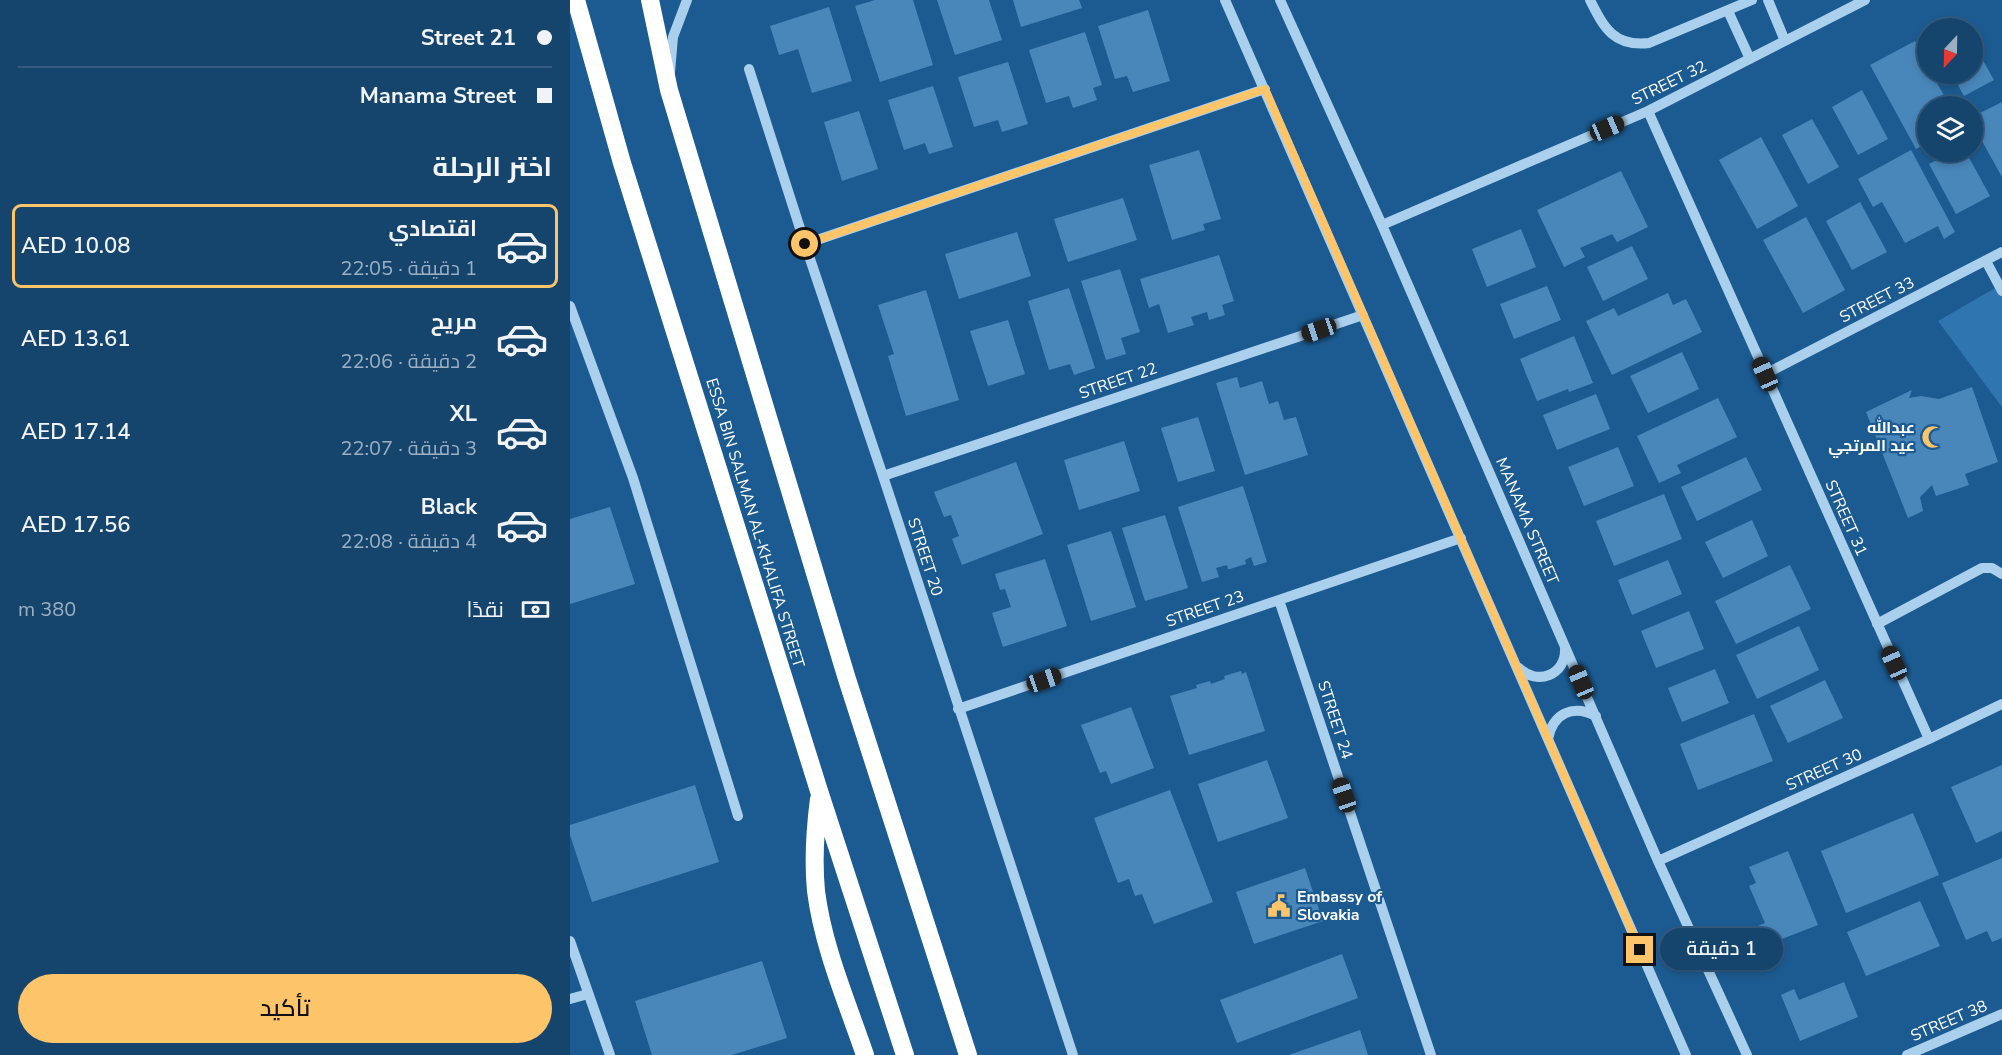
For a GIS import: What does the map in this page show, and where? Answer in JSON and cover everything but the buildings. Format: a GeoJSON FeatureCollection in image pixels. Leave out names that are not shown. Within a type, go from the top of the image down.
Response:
{"type":"FeatureCollection","features":[{"type":"Feature","properties":{"kind":"highway","name":"ESSA BIN SALMAN AL-KHALIFA STREET"},"geometry":{"type":"LineString","coordinates":[[576,0],[622,163],[820,794],[905,1055]]}},
{"type":"Feature","properties":{"kind":"highway"},"geometry":{"type":"LineString","coordinates":[[650,0],[669,90],[847,679],[968,1055]]}},
{"type":"Feature","properties":{"kind":"highway"},"geometry":{"type":"LineString","coordinates":[[820,794],[814,867],[820,916],[864,1055]]}},
{"type":"Feature","properties":{"kind":"street"},"geometry":{"type":"LineString","coordinates":[[669,90],[673,37],[687,0]]}},
{"type":"Feature","properties":{"kind":"street"},"geometry":{"type":"LineString","coordinates":[[1225,0],[1686,1055]]}},
{"type":"Feature","properties":{"kind":"street","name":"MANAMA STREET"},"geometry":{"type":"LineString","coordinates":[[1280,0],[1382,225],[1658,861],[1747,1055]]}},
{"type":"Feature","properties":{"kind":"street"},"geometry":{"type":"LineString","coordinates":[[1590,0],[1600,21],[1609,31],[1623,42],[1632,44],[1649,43],[1752,0]]}},
{"type":"Feature","properties":{"kind":"street"},"geometry":{"type":"LineString","coordinates":[[1768,0],[1785,41]]}},
{"type":"Feature","properties":{"kind":"street","name":"STREET 32"},"geometry":{"type":"LineString","coordinates":[[1382,225],[1648,111],[1864,0]]}},
{"type":"Feature","properties":{"kind":"street"},"geometry":{"type":"LineString","coordinates":[[1728,11],[1750,59]]}},
{"type":"Feature","properties":{"kind":"street","name":"STREET 20"},"geometry":{"type":"LineString","coordinates":[[749,69],[1073,1055]]}},
{"type":"Feature","properties":{"kind":"street"},"geometry":{"type":"LineString","coordinates":[[805,244],[1265,89]]}},
{"type":"Feature","properties":{"kind":"street","name":"STREET 31"},"geometry":{"type":"LineString","coordinates":[[1648,111],[1929,740]]}},
{"type":"Feature","properties":{"kind":"street","name":"STREET 33"},"geometry":{"type":"LineString","coordinates":[[1765,374],[2002,252]]}},
{"type":"Feature","properties":{"kind":"street"},"geometry":{"type":"LineString","coordinates":[[1986,261],[2002,291]]}},
{"type":"Feature","properties":{"kind":"street"},"geometry":{"type":"LineString","coordinates":[[570,306],[633,478],[738,816]]}},
{"type":"Feature","properties":{"kind":"street","name":"STREET 22"},"geometry":{"type":"LineString","coordinates":[[884,476],[1363,315]]}},
{"type":"Feature","properties":{"kind":"street","name":"STREET 23"},"geometry":{"type":"LineString","coordinates":[[958,709],[1461,538]]}},
{"type":"Feature","properties":{"kind":"street"},"geometry":{"type":"LineString","coordinates":[[1877,624],[1982,568],[1992,568],[2002,574]]}},
{"type":"Feature","properties":{"kind":"street","name":"STREET 24"},"geometry":{"type":"LineString","coordinates":[[1279,600],[1431,1055]]}},
{"type":"Feature","properties":{"kind":"street"},"geometry":{"type":"LineString","coordinates":[[1515,662],[1526,674],[1533,677],[1549,676],[1556,672],[1564,661],[1565,647]]}},
{"type":"Feature","properties":{"kind":"street","name":"STREET 30"},"geometry":{"type":"LineString","coordinates":[[1658,861],[1929,740],[2002,704]]}},
{"type":"Feature","properties":{"kind":"street"},"geometry":{"type":"LineString","coordinates":[[1548,739],[1550,729],[1564,714],[1581,710],[1596,716]]}},
{"type":"Feature","properties":{"kind":"street"},"geometry":{"type":"LineString","coordinates":[[570,941],[610,1055]]}},
{"type":"Feature","properties":{"kind":"street"},"geometry":{"type":"LineString","coordinates":[[570,999],[588,994]]}},
{"type":"Feature","properties":{"kind":"street","name":"STREET 38"},"geometry":{"type":"LineString","coordinates":[[1907,1055],[2002,1014]]}},
{"type":"Feature","properties":{"kind":"shaded area"},"geometry":{"type":"Polygon","coordinates":[[[2002,284],[2002,407],[1938,321],[2002,284]]]}},
{"type":"Feature","properties":{"kind":"place","name":"عبدالله عيد المرتجي"},"geometry":{"type":"Point","coordinates":[1933,437]}},
{"type":"Feature","properties":{"kind":"place","name":"Embassy of Slovakia"},"geometry":{"type":"Point","coordinates":[1279,906]}},
{"type":"Feature","properties":{"kind":"route"},"geometry":{"type":"LineString","coordinates":[[805,244],[1265,89],[1640,950]]}}]}
